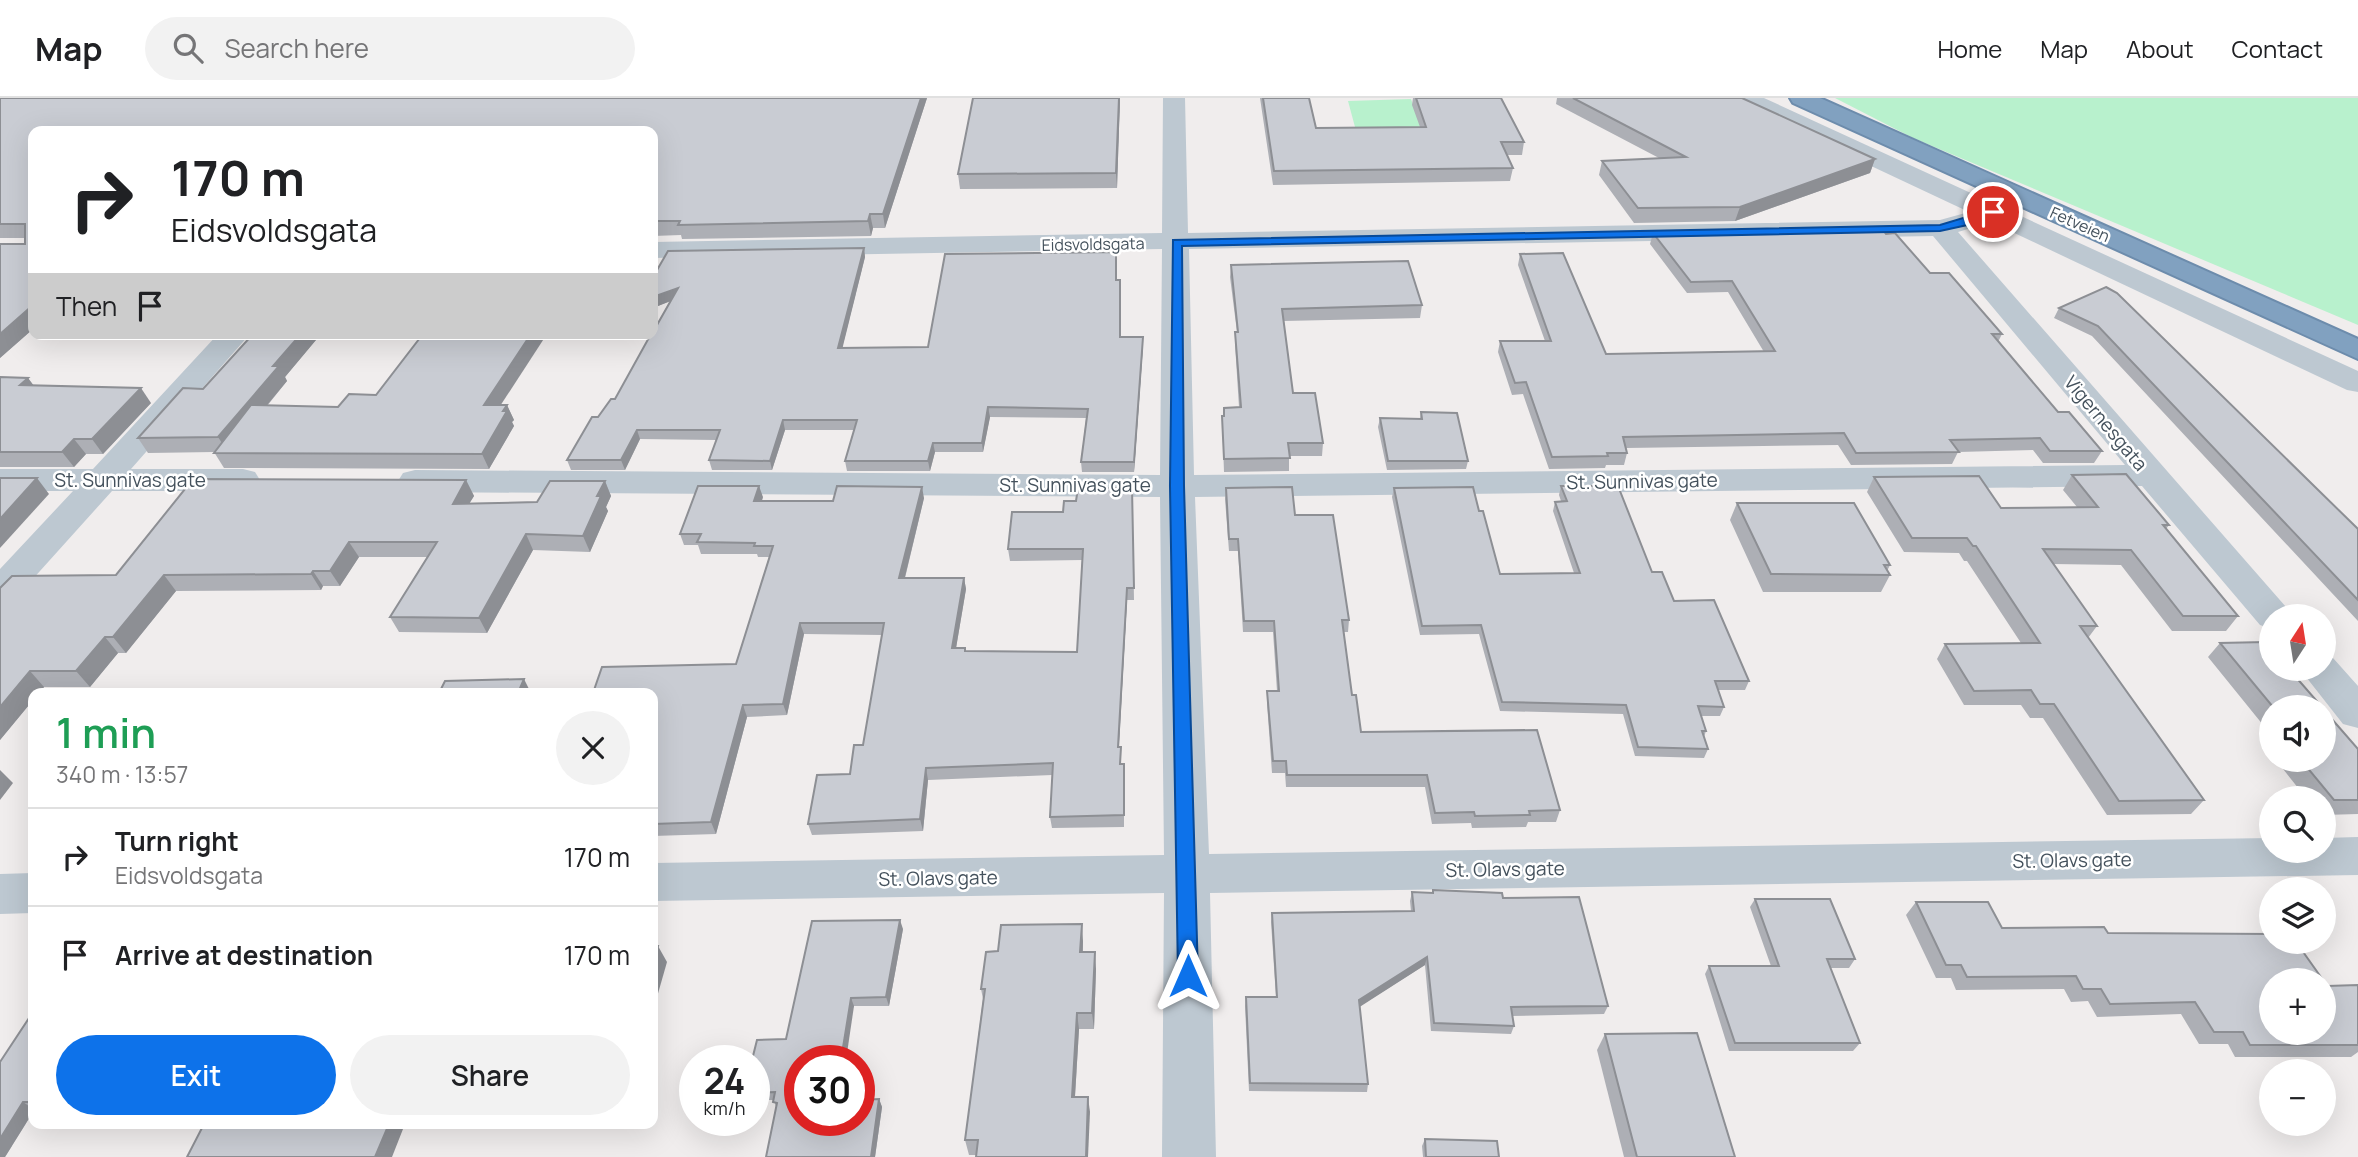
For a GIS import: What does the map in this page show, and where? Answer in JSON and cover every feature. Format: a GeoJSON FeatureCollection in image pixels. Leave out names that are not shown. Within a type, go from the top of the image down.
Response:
{"type":"FeatureCollection","features":[{"type":"Feature","properties":{"kind":"highway","name":"Fetveien"},"geometry":{"type":"LineString","coordinates":[[1801,98],[2358,350]]}},
{"type":"Feature","properties":{"kind":"street"},"geometry":{"type":"LineString","coordinates":[[1174,98],[1177,486],[1187,873],[1189,1157]]}},
{"type":"Feature","properties":{"kind":"street"},"geometry":{"type":"LineString","coordinates":[[1745,98],[2358,383]]}},
{"type":"Feature","properties":{"kind":"street","name":"Eidsvoldsgata"},"geometry":{"type":"LineString","coordinates":[[658,250],[1940,228],[1968,222],[1993,212]]}},
{"type":"Feature","properties":{"kind":"street","name":"Vigernesgata"},"geometry":{"type":"LineString","coordinates":[[1940,228],[2263,604]]}},
{"type":"Feature","properties":{"kind":"street"},"geometry":{"type":"LineString","coordinates":[[0,592],[229,340]]}},
{"type":"Feature","properties":{"kind":"street","name":"St. Sunnivas gate"},"geometry":{"type":"LineString","coordinates":[[382,481],[1177,486],[2150,475]]}},
{"type":"Feature","properties":{"kind":"street","name":"St. Sunnivas gate"},"geometry":{"type":"LineString","coordinates":[[0,480],[270,480]]}},
{"type":"Feature","properties":{"kind":"street"},"geometry":{"type":"LineString","coordinates":[[2330,681],[2358,713]]}},
{"type":"Feature","properties":{"kind":"street","name":"St. Olavs gate"},"geometry":{"type":"LineString","coordinates":[[658,883],[2358,856]]}},
{"type":"Feature","properties":{"kind":"street"},"geometry":{"type":"LineString","coordinates":[[0,894],[28,893]]}},
{"type":"Feature","properties":{"kind":"green space"},"geometry":{"type":"Polygon","coordinates":[[[1835,98],[2358,98],[2358,325],[1913,138],[1835,98]]]}},
{"type":"Feature","properties":{"kind":"green space"},"geometry":{"type":"Polygon","coordinates":[[[1411,99],[1422,130],[1363,130],[1355,127],[1348,101],[1411,99]]]}},
{"type":"Feature","properties":{"kind":"building"},"geometry":{"type":"Polygon","coordinates":[[[0,98],[921,98],[883,214],[870,214],[868,221],[678,225],[680,221],[658,221],[658,126],[28,126],[28,309],[0,334],[0,244],[25,244],[25,224],[0,224],[0,98]]]}},
{"type":"Feature","properties":{"kind":"building"},"geometry":{"type":"Polygon","coordinates":[[[973,98],[1119,98],[1116,173],[958,174],[973,98]]]}},
{"type":"Feature","properties":{"kind":"building"},"geometry":{"type":"Polygon","coordinates":[[[1263,98],[1309,98],[1316,128],[1426,127],[1416,98],[1501,98],[1524,142],[1501,142],[1513,168],[1274,171],[1263,98]]]}},
{"type":"Feature","properties":{"kind":"building"},"geometry":{"type":"Polygon","coordinates":[[[1573,98],[1742,98],[1875,159],[1740,207],[1638,208],[1602,161],[1686,157],[1573,98]]]}},
{"type":"Feature","properties":{"kind":"building"},"geometry":{"type":"Polygon","coordinates":[[[1883,230],[1886,234],[1895,233],[1930,273],[1949,273],[2002,334],[1992,334],[2058,412],[2069,412],[2102,451],[2050,451],[2040,438],[1950,440],[1959,452],[1856,453],[1844,433],[1623,437],[1627,453],[1552,457],[1526,382],[1515,383],[1500,341],[1551,341],[1520,254],[1563,253],[1606,354],[1775,351],[1732,281],[1691,282],[1653,233],[1676,232],[1666,236],[1883,230]]]}},
{"type":"Feature","properties":{"kind":"building"},"geometry":{"type":"Polygon","coordinates":[[[864,248],[838,348],[928,347],[945,254],[1116,252],[1116,280],[1120,280],[1120,337],[1143,337],[1134,462],[1081,462],[1088,409],[988,407],[982,443],[933,443],[928,461],[845,461],[857,420],[783,420],[770,461],[709,460],[720,430],[637,430],[621,460],[567,460],[592,417],[598,417],[611,399],[615,399],[648,340],[658,340],[658,323],[678,288],[658,295],[658,268],[668,251],[864,248]]]}},
{"type":"Feature","properties":{"kind":"building"},"geometry":{"type":"Polygon","coordinates":[[[1408,261],[1422,305],[1282,309],[1293,393],[1315,393],[1323,443],[1288,443],[1290,458],[1224,459],[1224,408],[1241,407],[1235,332],[1238,332],[1231,265],[1408,261]]]}},
{"type":"Feature","properties":{"kind":"building"},"geometry":{"type":"Polygon","coordinates":[[[2106,287],[2117,293],[2358,529],[2358,600],[2098,326],[2059,308],[2106,287]]]}},
{"type":"Feature","properties":{"kind":"building"},"geometry":{"type":"Polygon","coordinates":[[[248,340],[296,340],[273,366],[279,366],[218,437],[138,438],[183,388],[203,389],[248,340]]]}},
{"type":"Feature","properties":{"kind":"building"},"geometry":{"type":"Polygon","coordinates":[[[418,340],[527,340],[484,405],[507,405],[503,411],[507,411],[482,454],[214,453],[251,405],[338,407],[349,394],[376,395],[418,340]]]}},
{"type":"Feature","properties":{"kind":"building"},"geometry":{"type":"Polygon","coordinates":[[[0,377],[28,378],[20,385],[141,388],[92,439],[74,439],[62,452],[0,452],[0,377]]]}},
{"type":"Feature","properties":{"kind":"building"},"geometry":{"type":"Polygon","coordinates":[[[1421,412],[1457,413],[1468,461],[1388,461],[1380,418],[1422,419],[1421,412]]]}},
{"type":"Feature","properties":{"kind":"building"},"geometry":{"type":"Polygon","coordinates":[[[2126,474],[2169,525],[2163,525],[2238,616],[2183,616],[2131,550],[2043,549],[2097,626],[2080,626],[2204,800],[2119,801],[2054,704],[2040,704],[2031,690],[1974,691],[1945,644],[2040,643],[1976,546],[1967,538],[1912,538],[1874,477],[1979,476],[2001,508],[2098,507],[2072,475],[2126,474]]]}},
{"type":"Feature","properties":{"kind":"building"},"geometry":{"type":"Polygon","coordinates":[[[0,478],[37,478],[0,519],[0,478]]]}},
{"type":"Feature","properties":{"kind":"building"},"geometry":{"type":"Polygon","coordinates":[[[193,479],[466,480],[453,504],[537,502],[550,481],[605,481],[583,536],[526,534],[479,618],[390,617],[437,542],[349,542],[330,571],[313,571],[311,574],[164,575],[113,637],[105,637],[76,671],[30,671],[0,707],[0,588],[12,576],[116,575],[193,479]]]}},
{"type":"Feature","properties":{"kind":"building"},"geometry":{"type":"Polygon","coordinates":[[[698,486],[759,486],[754,501],[833,501],[837,486],[922,487],[899,578],[964,578],[952,648],[965,648],[965,651],[1077,652],[1083,549],[1008,549],[1012,512],[1063,512],[1064,501],[1076,501],[1078,488],[1132,488],[1134,588],[1127,588],[1118,747],[1121,747],[1120,764],[1124,764],[1124,815],[1050,817],[1053,763],[926,768],[920,819],[808,824],[817,775],[850,774],[854,745],[863,745],[884,623],[800,623],[783,704],[743,705],[711,822],[658,824],[658,688],[595,688],[602,667],[736,664],[773,546],[697,542],[701,534],[680,534],[698,486]]]}},
{"type":"Feature","properties":{"kind":"building"},"geometry":{"type":"Polygon","coordinates":[[[1561,486],[1618,486],[1652,572],[1662,572],[1674,601],[1714,600],[1749,681],[1715,681],[1724,707],[1698,706],[1706,731],[1702,731],[1708,749],[1638,747],[1626,705],[1502,702],[1481,625],[1422,626],[1394,488],[1473,487],[1479,511],[1483,511],[1500,574],[1580,573],[1555,502],[1567,501],[1561,486]]]}},
{"type":"Feature","properties":{"kind":"building"},"geometry":{"type":"Polygon","coordinates":[[[1292,487],[1295,515],[1333,515],[1349,620],[1342,620],[1352,695],[1356,695],[1361,732],[1537,730],[1560,810],[1529,811],[1530,815],[1475,816],[1474,812],[1435,813],[1427,775],[1287,775],[1286,761],[1273,761],[1267,691],[1279,691],[1274,621],[1244,621],[1238,539],[1229,539],[1226,488],[1292,487]]]}},
{"type":"Feature","properties":{"kind":"building"},"geometry":{"type":"Polygon","coordinates":[[[1737,503],[1854,503],[1890,565],[1884,565],[1890,575],[1771,574],[1737,503]]]}},
{"type":"Feature","properties":{"kind":"building"},"geometry":{"type":"Polygon","coordinates":[[[2259,642],[2259,681],[2299,681],[2312,695],[2263,695],[2220,643],[2259,642]]]}},
{"type":"Feature","properties":{"kind":"building"},"geometry":{"type":"Polygon","coordinates":[[[524,679],[520,688],[442,688],[445,681],[524,679]]]}},
{"type":"Feature","properties":{"kind":"building"},"geometry":{"type":"Polygon","coordinates":[[[2336,724],[2358,749],[2358,800],[2336,800],[2336,786],[2322,786],[2311,772],[2336,772],[2336,724]]]}},
{"type":"Feature","properties":{"kind":"building"},"geometry":{"type":"Polygon","coordinates":[[[1433,890],[1502,893],[1503,898],[1579,897],[1608,1006],[1511,1007],[1514,1026],[1434,1023],[1427,957],[1359,1000],[1368,1084],[1250,1083],[1246,997],[1277,997],[1272,913],[1414,911],[1412,892],[1433,893],[1433,890]]]}},
{"type":"Feature","properties":{"kind":"building"},"geometry":{"type":"Polygon","coordinates":[[[1755,899],[1830,899],[1855,959],[1827,959],[1860,1043],[1735,1043],[1709,966],[1779,966],[1755,899]]]}},
{"type":"Feature","properties":{"kind":"building"},"geometry":{"type":"Polygon","coordinates":[[[1916,902],[1988,902],[2002,928],[2104,927],[2108,933],[2259,934],[2259,954],[2305,954],[2314,968],[2259,968],[2259,1045],[2250,1045],[2243,1032],[2214,1032],[2195,1002],[2110,1004],[2101,989],[2083,989],[2076,976],[1967,977],[1961,965],[1946,965],[1916,902]]]}},
{"type":"Feature","properties":{"kind":"building"},"geometry":{"type":"Polygon","coordinates":[[[900,920],[886,997],[851,998],[843,1045],[784,1045],[784,1136],[874,1136],[871,1157],[766,1157],[777,1103],[773,1102],[775,1092],[770,1092],[770,1045],[756,1045],[757,1040],[786,1039],[812,921],[900,920]]]}},
{"type":"Feature","properties":{"kind":"building"},"geometry":{"type":"Polygon","coordinates":[[[1082,924],[1080,952],[1095,952],[1092,1013],[1077,1013],[1072,1097],[1088,1097],[1086,1157],[976,1157],[978,1140],[965,1140],[985,989],[981,989],[986,952],[998,951],[1001,925],[1082,924]]]}},
{"type":"Feature","properties":{"kind":"building"},"geometry":{"type":"Polygon","coordinates":[[[2358,985],[2358,1045],[2336,1045],[2336,986],[2358,985]]]}},
{"type":"Feature","properties":{"kind":"building"},"geometry":{"type":"Polygon","coordinates":[[[28,1020],[28,1102],[23,1102],[0,1139],[0,1062],[28,1020]]]}},
{"type":"Feature","properties":{"kind":"building"},"geometry":{"type":"Polygon","coordinates":[[[1697,1033],[1735,1157],[1637,1157],[1605,1034],[1697,1033]]]}},
{"type":"Feature","properties":{"kind":"building"},"geometry":{"type":"Polygon","coordinates":[[[875,1099],[879,1099],[875,1128],[875,1099]]]}},
{"type":"Feature","properties":{"kind":"building"},"geometry":{"type":"Polygon","coordinates":[[[201,1129],[387,1129],[375,1157],[187,1157],[201,1129]]]}},
{"type":"Feature","properties":{"kind":"building"},"geometry":{"type":"Polygon","coordinates":[[[1425,1139],[1497,1141],[1499,1157],[1426,1157],[1425,1139]]]}},
{"type":"Feature","properties":{"kind":"route"},"geometry":{"type":"LineString","coordinates":[[1188,976],[1177,486],[1177,243],[1940,228],[1968,222],[1993,212]]}}]}
